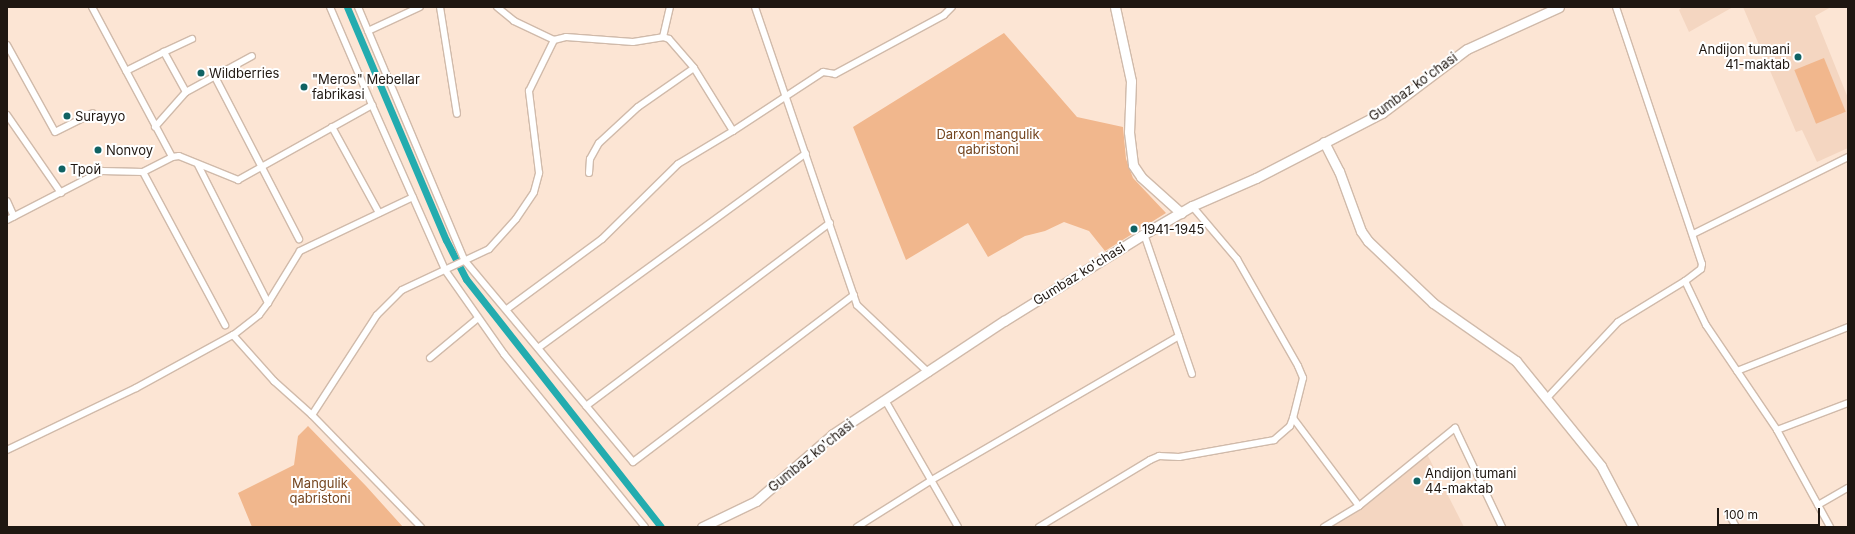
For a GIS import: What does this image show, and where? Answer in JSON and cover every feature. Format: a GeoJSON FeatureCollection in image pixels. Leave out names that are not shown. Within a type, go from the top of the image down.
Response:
{"type":"FeatureCollection","features":[{"type":"Feature","properties":{"kind":"main road"},"geometry":{"type":"LineString","coordinates":[[1115,7],[1131,81],[1129,132],[1133,165],[1140,177],[1181,213]]}},
{"type":"Feature","properties":{"kind":"main road","name":"Gumbaz ko'chasi"},"geometry":{"type":"LineString","coordinates":[[702,527],[756,501],[833,434],[929,373],[1004,321],[1144,234],[1192,206],[1256,178],[1382,113],[1466,49],[1559,7]]}},
{"type":"Feature","properties":{"kind":"main road"},"geometry":{"type":"LineString","coordinates":[[1324,142],[1339,171],[1361,231],[1368,241],[1433,303],[1516,361],[1548,398],[1601,466],[1633,527]]}},
{"type":"Feature","properties":{"kind":"street"},"geometry":{"type":"LineString","coordinates":[[92,7],[172,157]]}},
{"type":"Feature","properties":{"kind":"street"},"geometry":{"type":"LineString","coordinates":[[330,7],[412,197],[446,270],[478,319],[645,527]]}},
{"type":"Feature","properties":{"kind":"street"},"geometry":{"type":"LineString","coordinates":[[358,7],[462,262],[507,309],[633,462]]}},
{"type":"Feature","properties":{"kind":"street"},"geometry":{"type":"LineString","coordinates":[[368,31],[420,7]]}},
{"type":"Feature","properties":{"kind":"street"},"geometry":{"type":"LineString","coordinates":[[440,7],[457,114]]}},
{"type":"Feature","properties":{"kind":"street"},"geometry":{"type":"LineString","coordinates":[[497,7],[514,21],[554,40],[566,37],[633,42],[662,37],[674,43],[694,68],[733,131]]}},
{"type":"Feature","properties":{"kind":"street"},"geometry":{"type":"LineString","coordinates":[[662,37],[670,7]]}},
{"type":"Feature","properties":{"kind":"street"},"geometry":{"type":"LineString","coordinates":[[755,7],[857,305],[929,373]]}},
{"type":"Feature","properties":{"kind":"street"},"geometry":{"type":"LineString","coordinates":[[507,309],[602,239],[678,164],[787,97],[823,72],[835,74],[944,15],[952,7]]}},
{"type":"Feature","properties":{"kind":"street"},"geometry":{"type":"LineString","coordinates":[[1548,398],[1618,322],[1685,281],[1701,269],[1702,264],[1616,7]]}},
{"type":"Feature","properties":{"kind":"street"},"geometry":{"type":"LineString","coordinates":[[126,71],[192,39]]}},
{"type":"Feature","properties":{"kind":"street"},"geometry":{"type":"LineString","coordinates":[[312,415],[377,315],[402,290],[489,249],[516,219],[534,192],[539,173],[529,91],[554,40]]}},
{"type":"Feature","properties":{"kind":"street"},"geometry":{"type":"LineString","coordinates":[[7,45],[55,132],[93,113]]}},
{"type":"Feature","properties":{"kind":"street"},"geometry":{"type":"LineString","coordinates":[[164,52],[186,92]]}},
{"type":"Feature","properties":{"kind":"street"},"geometry":{"type":"LineString","coordinates":[[155,127],[186,92],[214,75],[252,56]]}},
{"type":"Feature","properties":{"kind":"street"},"geometry":{"type":"LineString","coordinates":[[589,173],[590,159],[599,143],[638,107],[694,68]]}},
{"type":"Feature","properties":{"kind":"street"},"geometry":{"type":"LineString","coordinates":[[214,75],[299,240]]}},
{"type":"Feature","properties":{"kind":"street"},"geometry":{"type":"LineString","coordinates":[[7,220],[102,171],[143,172],[172,157],[179,156],[238,180],[372,105]]}},
{"type":"Feature","properties":{"kind":"street"},"geometry":{"type":"LineString","coordinates":[[7,115],[61,192]]}},
{"type":"Feature","properties":{"kind":"street"},"geometry":{"type":"LineString","coordinates":[[332,127],[379,213]]}},
{"type":"Feature","properties":{"kind":"street"},"geometry":{"type":"LineString","coordinates":[[538,348],[806,153]]}},
{"type":"Feature","properties":{"kind":"street"},"geometry":{"type":"LineString","coordinates":[[1693,234],[1848,156]]}},
{"type":"Feature","properties":{"kind":"street"},"geometry":{"type":"LineString","coordinates":[[198,165],[268,303]]}},
{"type":"Feature","properties":{"kind":"street"},"geometry":{"type":"LineString","coordinates":[[143,172],[225,325]]}},
{"type":"Feature","properties":{"kind":"street"},"geometry":{"type":"LineString","coordinates":[[7,450],[136,388],[233,335],[260,314],[300,251],[412,197]]}},
{"type":"Feature","properties":{"kind":"street"},"geometry":{"type":"LineString","coordinates":[[7,201],[14,217]]}},
{"type":"Feature","properties":{"kind":"street"},"geometry":{"type":"LineString","coordinates":[[1039,527],[1159,456],[1179,457],[1274,440],[1290,426],[1303,378],[1298,366],[1237,259],[1192,206]]}},
{"type":"Feature","properties":{"kind":"street"},"geometry":{"type":"LineString","coordinates":[[586,406],[830,223]]}},
{"type":"Feature","properties":{"kind":"street"},"geometry":{"type":"LineString","coordinates":[[1144,234],[1192,374]]}},
{"type":"Feature","properties":{"kind":"street"},"geometry":{"type":"LineString","coordinates":[[1685,281],[1706,325],[1777,430],[1830,527]]}},
{"type":"Feature","properties":{"kind":"street"},"geometry":{"type":"LineString","coordinates":[[628,468],[633,462],[854,295]]}},
{"type":"Feature","properties":{"kind":"street"},"geometry":{"type":"LineString","coordinates":[[430,358],[478,319]]}},
{"type":"Feature","properties":{"kind":"street"},"geometry":{"type":"LineString","coordinates":[[1736,371],[1848,327]]}},
{"type":"Feature","properties":{"kind":"street"},"geometry":{"type":"LineString","coordinates":[[233,335],[274,382],[312,415],[421,527]]}},
{"type":"Feature","properties":{"kind":"street"},"geometry":{"type":"LineString","coordinates":[[857,527],[930,481],[1179,336]]}},
{"type":"Feature","properties":{"kind":"street"},"geometry":{"type":"LineString","coordinates":[[885,400],[930,481],[958,527]]}},
{"type":"Feature","properties":{"kind":"street"},"geometry":{"type":"LineString","coordinates":[[1777,430],[1848,403]]}},
{"type":"Feature","properties":{"kind":"street"},"geometry":{"type":"LineString","coordinates":[[1293,418],[1359,506]]}},
{"type":"Feature","properties":{"kind":"street"},"geometry":{"type":"LineString","coordinates":[[1324,527],[1359,506],[1455,428],[1502,527]]}},
{"type":"Feature","properties":{"kind":"street"},"geometry":{"type":"LineString","coordinates":[[1818,505],[1848,488]]}},
{"type":"Feature","properties":{"kind":"street"},"geometry":{"type":"LineString","coordinates":[[1730,516],[1736,527]]}},
{"type":"Feature","properties":{"kind":"shaded area"},"geometry":{"type":"Polygon","coordinates":[[[1682,7],[1733,7],[1689,32],[1679,10],[1682,7]]]}},
{"type":"Feature","properties":{"kind":"shaded area","name":"Andijon tumani 41-maktab"},"geometry":{"type":"Polygon","coordinates":[[[1743,7],[1831,7],[1815,16],[1848,98],[1848,148],[1817,162],[1802,130],[1796,132],[1743,7]]]}},
{"type":"Feature","properties":{"kind":"shaded area","name":"Andijon tumani 44-maktab"},"geometry":{"type":"Polygon","coordinates":[[[1427,454],[1464,527],[1327,527],[1427,454]]]}},
{"type":"Feature","properties":{"kind":"green space","name":"Darxon mangulik qabristoni"},"geometry":{"type":"Polygon","coordinates":[[[1004,33],[1077,117],[1123,127],[1126,159],[1133,178],[1166,213],[1105,251],[1089,231],[1064,222],[1045,231],[1025,236],[988,257],[968,223],[906,260],[853,127],[1004,33]]]}},
{"type":"Feature","properties":{"kind":"green space"},"geometry":{"type":"Polygon","coordinates":[[[1824,58],[1846,112],[1816,124],[1794,70],[1824,58]]]}},
{"type":"Feature","properties":{"kind":"green space","name":"Mangulik qabristoni"},"geometry":{"type":"Polygon","coordinates":[[[308,426],[403,527],[252,527],[238,493],[294,465],[298,436],[308,426]]]}},
{"type":"Feature","properties":{"kind":"waterway"},"geometry":{"type":"LineString","coordinates":[[347,7],[446,240],[466,279],[661,527]]}},
{"type":"Feature","properties":{"kind":"place","name":"Andijon tumani 41-maktab"},"geometry":{"type":"Point","coordinates":[1798,57]}},
{"type":"Feature","properties":{"kind":"place","name":"Wildberries"},"geometry":{"type":"Point","coordinates":[201,73]}},
{"type":"Feature","properties":{"kind":"place","name":"\"Meros\" Mebellar fabrikasi"},"geometry":{"type":"Point","coordinates":[304,87]}},
{"type":"Feature","properties":{"kind":"place","name":"Surayyo"},"geometry":{"type":"Point","coordinates":[67,116]}},
{"type":"Feature","properties":{"kind":"place","name":"Nonvoy"},"geometry":{"type":"Point","coordinates":[98,150]}},
{"type":"Feature","properties":{"kind":"place","name":"Трой"},"geometry":{"type":"Point","coordinates":[62,169]}},
{"type":"Feature","properties":{"kind":"place","name":"1941-1945"},"geometry":{"type":"Point","coordinates":[1134,229]}},
{"type":"Feature","properties":{"kind":"place","name":"Andijon tumani 44-maktab"},"geometry":{"type":"Point","coordinates":[1417,481]}}]}
